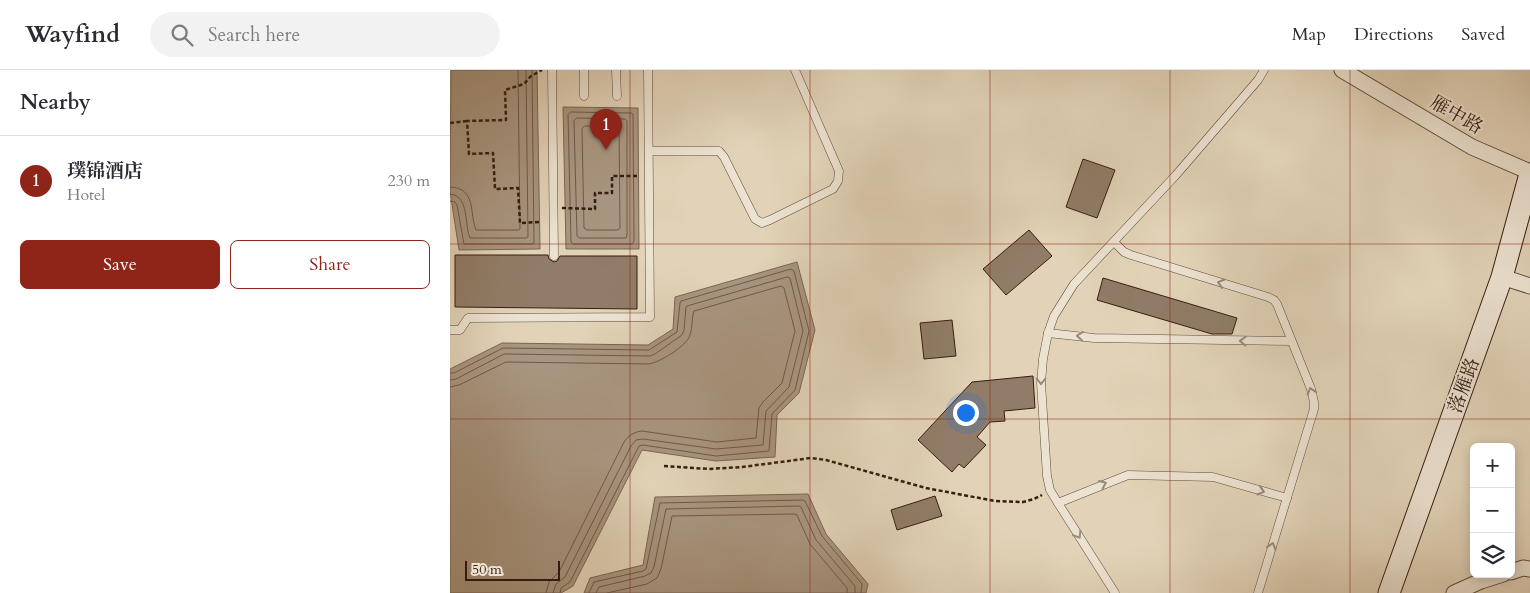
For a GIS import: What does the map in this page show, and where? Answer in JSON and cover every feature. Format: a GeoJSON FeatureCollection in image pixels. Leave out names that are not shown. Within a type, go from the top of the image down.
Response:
{"type":"FeatureCollection","features":[{"type":"Feature","properties":{"kind":"street","name":"雁中路"},"geometry":{"type":"LineString","coordinates":[[1342,70],[1472,147],[1530,173]]}},
{"type":"Feature","properties":{"kind":"street","name":"落雁路"},"geometry":{"type":"LineString","coordinates":[[1389,593],[1502,277],[1530,173]]}},
{"type":"Feature","properties":{"kind":"street"},"geometry":{"type":"LineString","coordinates":[[1502,277],[1530,286]]}},
{"type":"Feature","properties":{"kind":"street"},"geometry":{"type":"LineString","coordinates":[[1515,571],[1523,568],[1530,569]]}},
{"type":"Feature","properties":{"kind":"street"},"geometry":{"type":"LineString","coordinates":[[1454,593],[1490,578]]}},
{"type":"Feature","properties":{"kind":"lane"},"geometry":{"type":"LineString","coordinates":[[552,70],[554,256]]}},
{"type":"Feature","properties":{"kind":"lane"},"geometry":{"type":"LineString","coordinates":[[584,70],[584,96]]}},
{"type":"Feature","properties":{"kind":"lane"},"geometry":{"type":"LineString","coordinates":[[616,70],[617,96]]}},
{"type":"Feature","properties":{"kind":"lane"},"geometry":{"type":"LineString","coordinates":[[450,330],[460,330],[468,318],[650,317],[648,70]]}},
{"type":"Feature","properties":{"kind":"lane"},"geometry":{"type":"LineString","coordinates":[[650,151],[719,151],[724,157],[755,219],[762,223],[833,189],[838,181],[839,171],[796,70]]}},
{"type":"Feature","properties":{"kind":"lane"},"geometry":{"type":"LineString","coordinates":[[1116,593],[1050,490],[1047,476],[1041,383],[1048,333],[1054,316],[1074,284],[1212,133],[1264,70]]}},
{"type":"Feature","properties":{"kind":"lane"},"geometry":{"type":"LineString","coordinates":[[1114,242],[1124,252],[1131,255],[1274,300],[1292,342],[1314,402],[1314,409],[1258,593]]}},
{"type":"Feature","properties":{"kind":"lane"},"geometry":{"type":"LineString","coordinates":[[1048,333],[1094,338],[1292,342]]}},
{"type":"Feature","properties":{"kind":"lane"},"geometry":{"type":"LineString","coordinates":[[1058,503],[1128,475],[1212,476],[1287,498]]}},
{"type":"Feature","properties":{"kind":"path"},"geometry":{"type":"LineString","coordinates":[[450,122],[506,120],[505,90],[524,84],[531,76],[542,70]]}},
{"type":"Feature","properties":{"kind":"path"},"geometry":{"type":"LineString","coordinates":[[467,122],[469,154],[493,153],[495,189],[518,188],[520,223],[539,222]]}},
{"type":"Feature","properties":{"kind":"path"},"geometry":{"type":"LineString","coordinates":[[553,207],[595,209],[595,193],[612,193],[612,176],[650,177]]}},
{"type":"Feature","properties":{"kind":"path"},"geometry":{"type":"LineString","coordinates":[[664,466],[742,468],[811,458],[826,460],[926,488],[995,501],[1023,502],[1034,499],[1050,490]]}},
{"type":"Feature","properties":{"kind":"water"},"geometry":{"type":"Polygon","coordinates":[[[451,70],[537,70],[540,249],[459,250],[450,191],[451,70]]]}},
{"type":"Feature","properties":{"kind":"water"},"geometry":{"type":"Polygon","coordinates":[[[563,107],[638,108],[639,249],[566,249],[563,107]]]}},
{"type":"Feature","properties":{"kind":"water"},"geometry":{"type":"Polygon","coordinates":[[[797,262],[815,330],[799,393],[777,415],[775,457],[716,461],[642,450],[573,586],[561,593],[450,593],[450,369],[502,343],[648,345],[673,329],[675,297],[797,262]]]}},
{"type":"Feature","properties":{"kind":"water"},"geometry":{"type":"Polygon","coordinates":[[[808,494],[826,534],[868,584],[866,593],[584,593],[590,578],[643,565],[655,497],[808,494]]]}},
{"type":"Feature","properties":{"kind":"building"},"geometry":{"type":"Polygon","coordinates":[[[1083,159],[1115,170],[1097,218],[1066,207],[1083,159]]]}},
{"type":"Feature","properties":{"kind":"building"},"geometry":{"type":"Polygon","coordinates":[[[1029,230],[1052,256],[1006,295],[983,269],[1029,230]]]}},
{"type":"Feature","properties":{"kind":"building"},"geometry":{"type":"Polygon","coordinates":[[[455,255],[548,255],[549,259],[554,262],[560,256],[637,256],[637,309],[455,307],[455,255]]]}},
{"type":"Feature","properties":{"kind":"building"},"geometry":{"type":"Polygon","coordinates":[[[1103,278],[1237,318],[1232,334],[1212,334],[1097,300],[1103,278]]]}},
{"type":"Feature","properties":{"kind":"building"},"geometry":{"type":"Polygon","coordinates":[[[952,320],[956,356],[924,359],[920,323],[952,320]]]}},
{"type":"Feature","properties":{"kind":"building"},"geometry":{"type":"Polygon","coordinates":[[[1033,376],[1035,408],[1004,411],[1005,421],[990,422],[977,437],[986,445],[964,468],[959,464],[952,472],[918,440],[972,382],[1033,376]]]}},
{"type":"Feature","properties":{"kind":"building"},"geometry":{"type":"Polygon","coordinates":[[[935,496],[942,516],[897,530],[891,510],[935,496]]]}},
{"type":"Feature","properties":{"kind":"place","name":"璞锦酒店"},"geometry":{"type":"Point","coordinates":[606,150]}}]}
